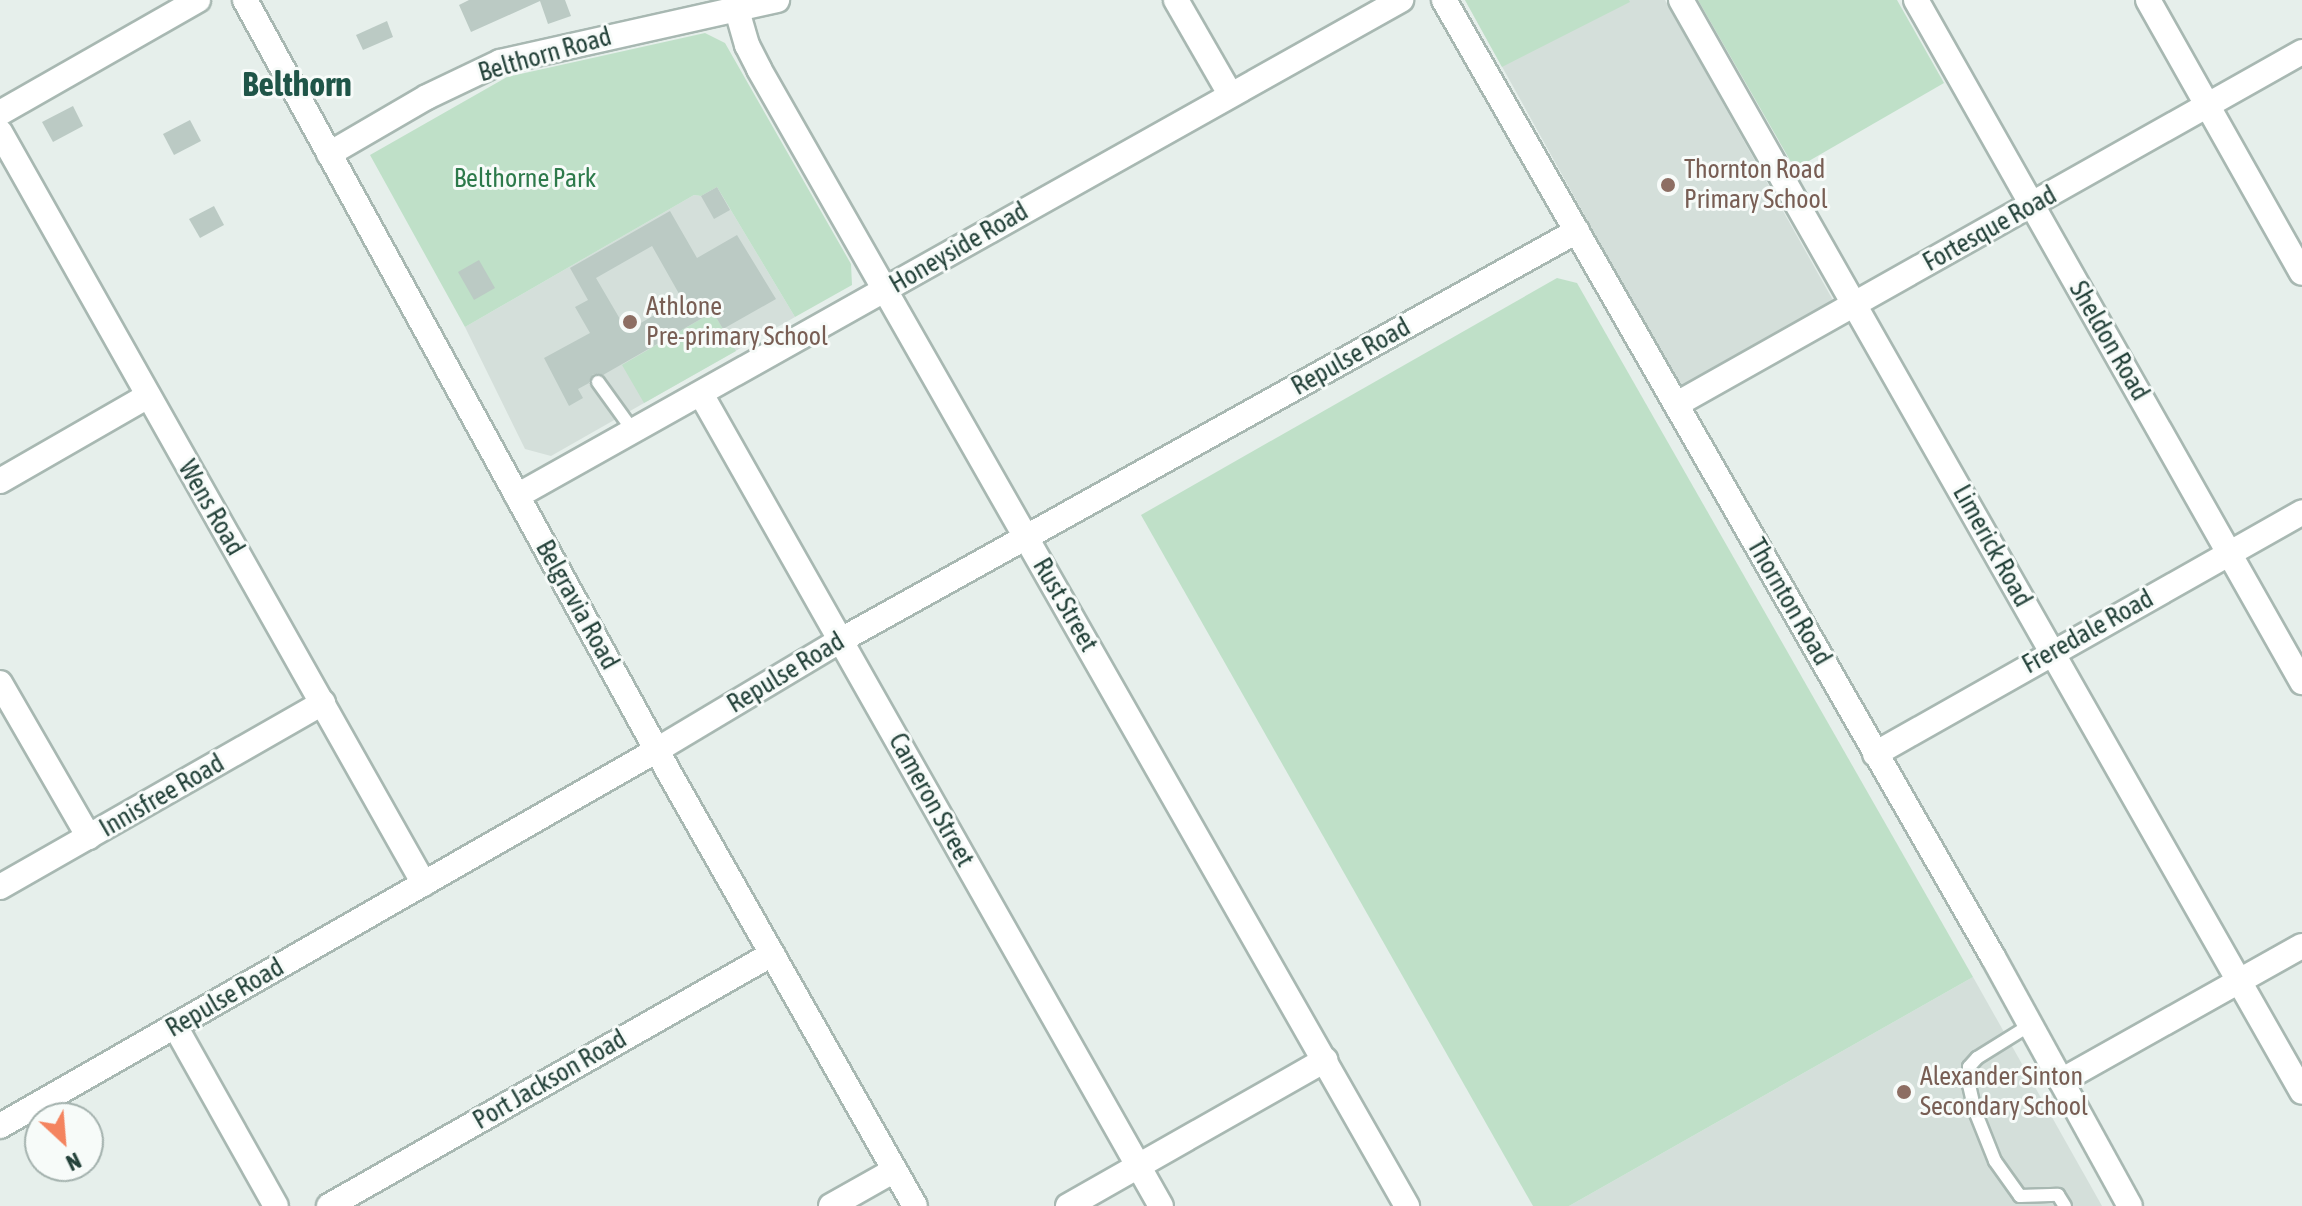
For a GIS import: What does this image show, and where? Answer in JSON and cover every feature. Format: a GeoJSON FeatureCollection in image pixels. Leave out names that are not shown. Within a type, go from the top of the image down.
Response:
{"type":"FeatureCollection","features":[{"type":"Feature","properties":{"kind":"street"},"geometry":{"type":"LineString","coordinates":[[0,113],[198,0]]}},
{"type":"Feature","properties":{"kind":"street","name":"Belgravia Road"},"geometry":{"type":"LineString","coordinates":[[245,0],[657,750],[915,1206]]}},
{"type":"Feature","properties":{"kind":"street","name":"Belthorn Road"},"geometry":{"type":"LineString","coordinates":[[329,154],[427,97],[500,62],[735,4],[777,0]]}},
{"type":"Feature","properties":{"kind":"street"},"geometry":{"type":"LineString","coordinates":[[1176,0],[1230,94]]}},
{"type":"Feature","properties":{"kind":"street","name":"Honeyside Road"},"geometry":{"type":"LineString","coordinates":[[517,496],[1401,0]]}},
{"type":"Feature","properties":{"kind":"street","name":"Thornton Road"},"geometry":{"type":"LineString","coordinates":[[1444,0],[2030,1025],[2129,1206]]}},
{"type":"Feature","properties":{"kind":"street","name":"Limerick Road"},"geometry":{"type":"LineString","coordinates":[[1681,0],[2302,1092]]}},
{"type":"Feature","properties":{"kind":"street","name":"Sheldon Road"},"geometry":{"type":"LineString","coordinates":[[1916,0],[2302,682]]}},
{"type":"Feature","properties":{"kind":"street"},"geometry":{"type":"LineString","coordinates":[[2148,0],[2302,273]]}},
{"type":"Feature","properties":{"kind":"street","name":"Rust Street"},"geometry":{"type":"LineString","coordinates":[[735,4],[759,69],[1407,1206]]}},
{"type":"Feature","properties":{"kind":"street","name":"Fortesque Road"},"geometry":{"type":"LineString","coordinates":[[1677,404],[2302,52]]}},
{"type":"Feature","properties":{"kind":"street","name":"Wens Road"},"geometry":{"type":"LineString","coordinates":[[0,132],[424,884]]}},
{"type":"Feature","properties":{"kind":"street","name":"Repulse Road"},"geometry":{"type":"LineString","coordinates":[[0,1126],[657,750],[841,640],[1577,231]]}},
{"type":"Feature","properties":{"kind":"street","name":"Cameron Street"},"geometry":{"type":"LineString","coordinates":[[701,394],[1161,1206]]}},
{"type":"Feature","properties":{"kind":"street"},"geometry":{"type":"LineString","coordinates":[[0,481],[148,396]]}},
{"type":"Feature","properties":{"kind":"street","name":"Freredale Road"},"geometry":{"type":"LineString","coordinates":[[1875,754],[2302,512]]}},
{"type":"Feature","properties":{"kind":"street"},"geometry":{"type":"LineString","coordinates":[[0,683],[89,837]]}},
{"type":"Feature","properties":{"kind":"street","name":"Innisfree Road"},"geometry":{"type":"LineString","coordinates":[[0,887],[323,703]]}},
{"type":"Feature","properties":{"kind":"street"},"geometry":{"type":"LineString","coordinates":[[2061,1081],[2302,946]]}},
{"type":"Feature","properties":{"kind":"street","name":"Port Jackson Road"},"geometry":{"type":"LineString","coordinates":[[329,1206],[772,954]]}},
{"type":"Feature","properties":{"kind":"street"},"geometry":{"type":"LineString","coordinates":[[175,1026],[276,1206]]}},
{"type":"Feature","properties":{"kind":"street"},"geometry":{"type":"LineString","coordinates":[[1068,1206],[1325,1060]]}},
{"type":"Feature","properties":{"kind":"street"},"geometry":{"type":"LineString","coordinates":[[831,1206],[895,1170]]}},
{"type":"Feature","properties":{"kind":"lane"},"geometry":{"type":"LineString","coordinates":[[598,382],[634,432]]}},
{"type":"Feature","properties":{"kind":"lane"},"geometry":{"type":"LineString","coordinates":[[2030,1025],[1977,1058],[1969,1067],[1969,1085],[1975,1111],[1995,1161],[2020,1196],[2058,1195],[2065,1206]]}},
{"type":"Feature","properties":{"kind":"shaded area","name":"Thornton Road Primary School"},"geometry":{"type":"Polygon","coordinates":[[[1465,0],[1665,0],[1834,302],[1681,389],[1465,0]]]}},
{"type":"Feature","properties":{"kind":"shaded area","name":"Athlone Pre-primary School"},"geometry":{"type":"Polygon","coordinates":[[[717,187],[795,317],[551,456],[525,449],[465,327],[694,195],[701,196],[717,187]]]}},
{"type":"Feature","properties":{"kind":"shaded area","name":"Alexander Sinton Secondary School"},"geometry":{"type":"Polygon","coordinates":[[[1973,977],[2102,1206],[1569,1206],[1973,977]]]}},
{"type":"Feature","properties":{"kind":"green space"},"geometry":{"type":"Polygon","coordinates":[[[1465,0],[1629,0],[1630,2],[1502,67],[1465,0]]]}},
{"type":"Feature","properties":{"kind":"green space"},"geometry":{"type":"Polygon","coordinates":[[[1698,0],[1897,0],[1944,83],[1795,169],[1698,0]]]}},
{"type":"Feature","properties":{"kind":"green space","name":"Belthorne Park"},"geometry":{"type":"Polygon","coordinates":[[[705,33],[725,43],[851,264],[852,285],[795,317],[717,187],[701,196],[694,195],[465,327],[370,155],[507,77],[705,33]]]}},
{"type":"Feature","properties":{"kind":"green space"},"geometry":{"type":"Polygon","coordinates":[[[1557,278],[1577,283],[1973,977],[1569,1206],[1533,1206],[1141,515],[1557,278]]]}},
{"type":"Feature","properties":{"kind":"green space"},"geometry":{"type":"Polygon","coordinates":[[[713,312],[736,351],[644,403],[622,365],[713,312]]]}},
{"type":"Feature","properties":{"kind":"building"},"geometry":{"type":"Polygon","coordinates":[[[469,0],[565,0],[571,16],[548,24],[540,1],[471,32],[459,5],[469,0]]]}},
{"type":"Feature","properties":{"kind":"building"},"geometry":{"type":"Polygon","coordinates":[[[387,21],[393,37],[363,50],[356,35],[387,21]]]}},
{"type":"Feature","properties":{"kind":"building"},"geometry":{"type":"Polygon","coordinates":[[[73,106],[83,126],[53,142],[42,122],[73,106]]]}},
{"type":"Feature","properties":{"kind":"building"},"geometry":{"type":"Polygon","coordinates":[[[190,120],[201,141],[174,155],[163,134],[190,120]]]}},
{"type":"Feature","properties":{"kind":"building"},"geometry":{"type":"Polygon","coordinates":[[[717,187],[730,210],[714,219],[701,196],[717,187]]]}},
{"type":"Feature","properties":{"kind":"building"},"geometry":{"type":"Polygon","coordinates":[[[214,206],[224,225],[200,238],[189,219],[214,206]]]}},
{"type":"Feature","properties":{"kind":"building"},"geometry":{"type":"Polygon","coordinates":[[[670,211],[697,258],[737,235],[776,299],[723,329],[713,312],[603,375],[593,374],[589,383],[578,389],[583,398],[569,406],[544,358],[590,333],[575,307],[588,300],[570,268],[670,211]],[[652,246],[596,278],[627,331],[682,299],[652,246]]]}},
{"type":"Feature","properties":{"kind":"building"},"geometry":{"type":"Polygon","coordinates":[[[479,260],[495,288],[474,300],[458,272],[479,260]]]}},
{"type":"Feature","properties":{"kind":"place","name":"Thornton Road Primary School"},"geometry":{"type":"Point","coordinates":[1668,185]}},
{"type":"Feature","properties":{"kind":"place","name":"Athlone Pre-primary School"},"geometry":{"type":"Point","coordinates":[630,322]}},
{"type":"Feature","properties":{"kind":"place","name":"Alexander Sinton Secondary School"},"geometry":{"type":"Point","coordinates":[1904,1092]}},
{"type":"Feature","properties":{"kind":"district","name":"Belthorn"},"geometry":{"type":"Point","coordinates":[297,84]}}]}
